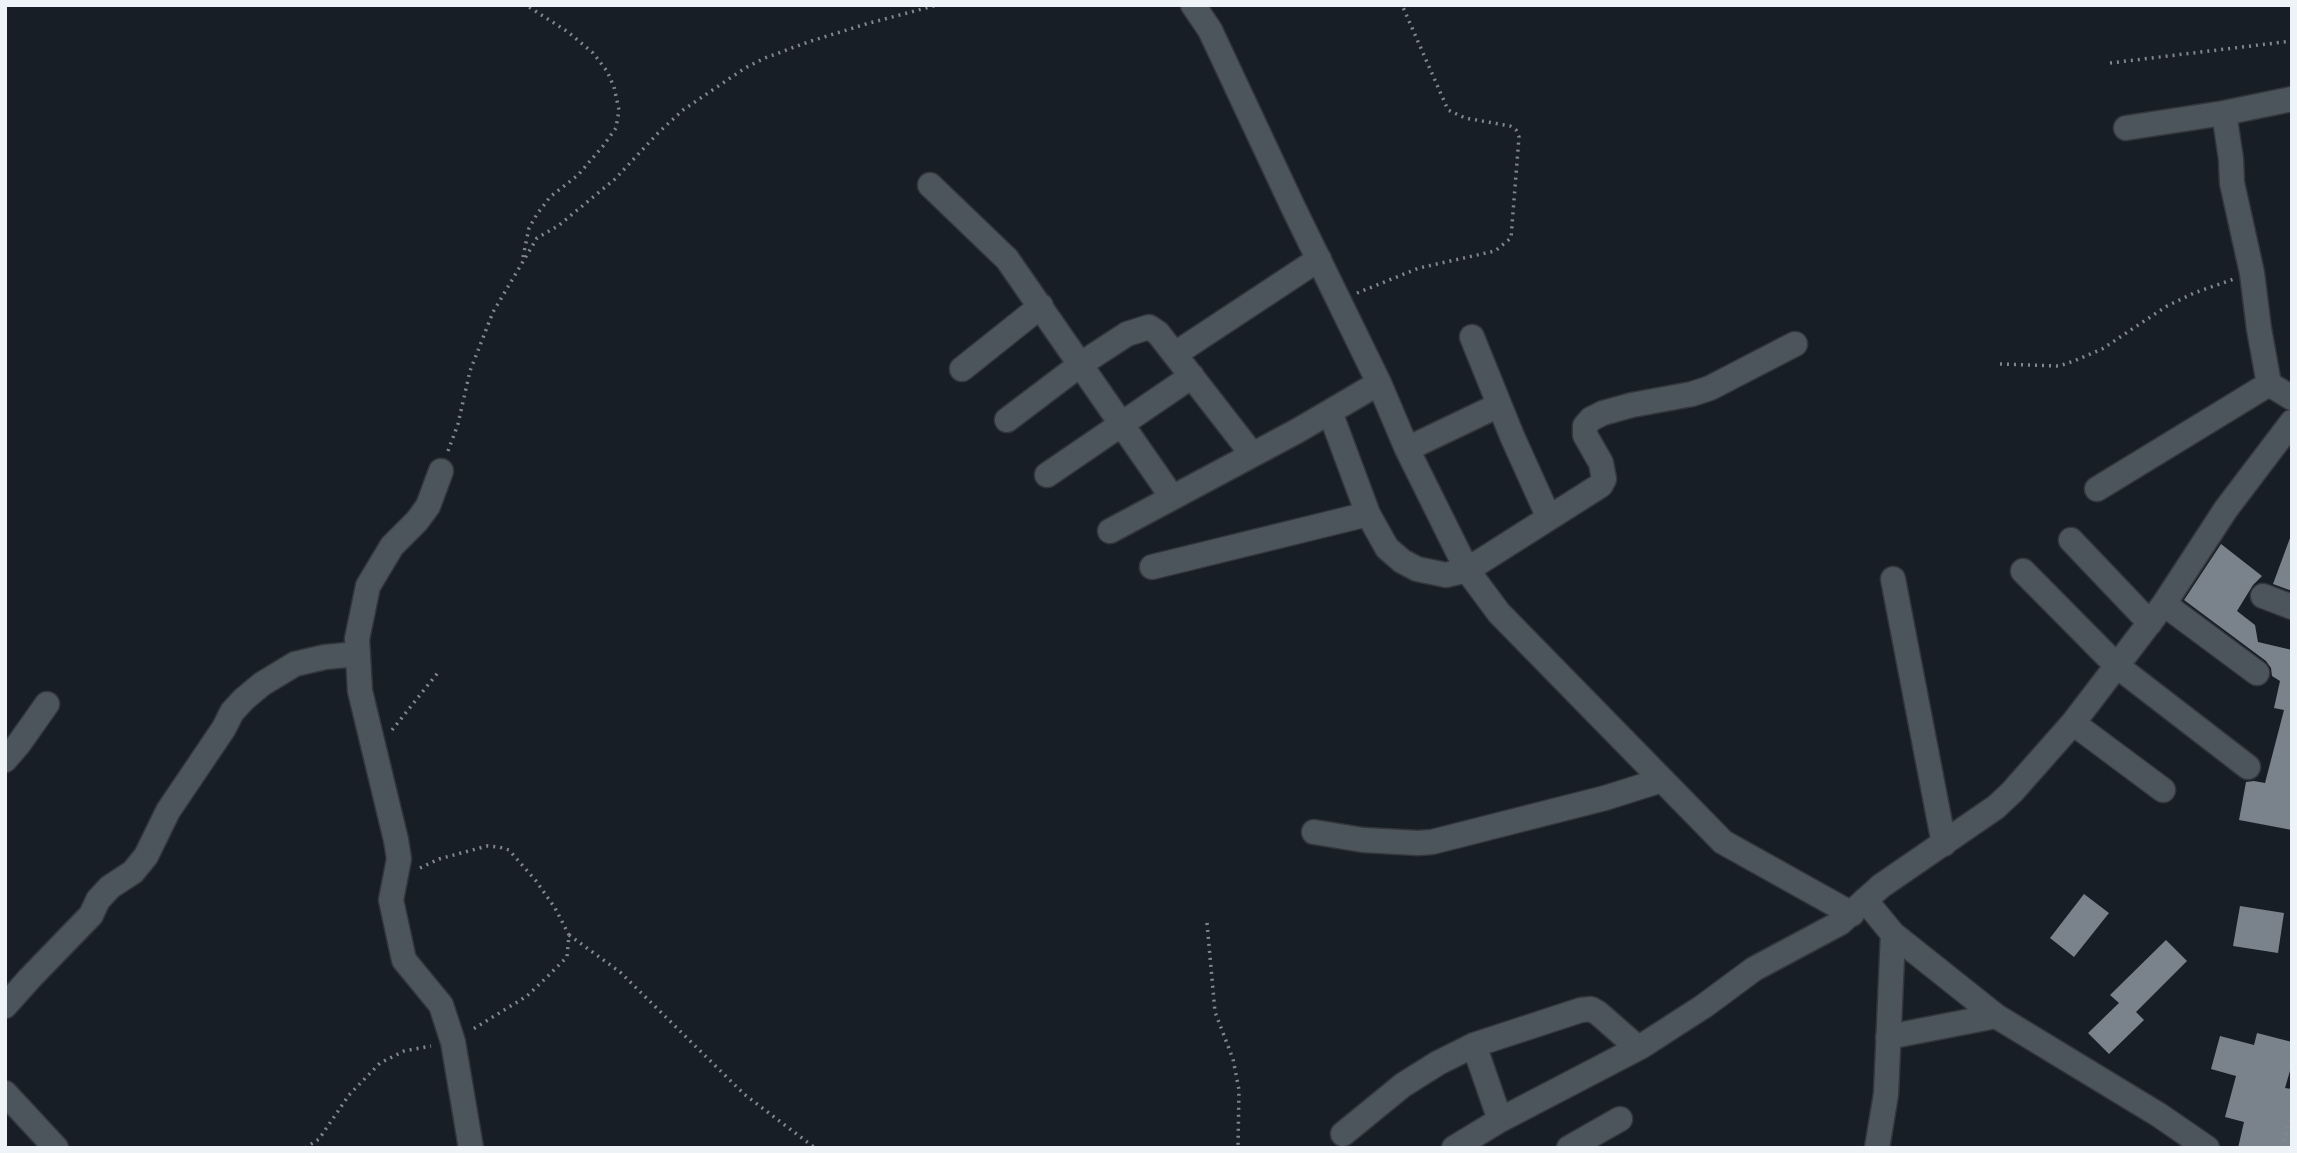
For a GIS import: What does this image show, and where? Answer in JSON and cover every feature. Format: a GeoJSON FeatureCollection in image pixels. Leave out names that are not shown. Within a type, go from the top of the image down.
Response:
{"type":"FeatureCollection","features":[{"type":"Feature","properties":{"kind":"street"},"geometry":{"type":"LineString","coordinates":[[1193,5],[1210,30],[1379,383],[1407,449],[1467,570],[1499,613],[1723,842],[1859,907],[1996,1016],[2207,1148]]}},
{"type":"Feature","properties":{"kind":"street"},"geometry":{"type":"LineString","coordinates":[[2126,128],[2292,99]]}},
{"type":"Feature","properties":{"kind":"street"},"geometry":{"type":"LineString","coordinates":[[2224,113],[2232,183],[2252,273],[2269,384],[2292,398]]}},
{"type":"Feature","properties":{"kind":"street"},"geometry":{"type":"LineString","coordinates":[[930,185],[1007,259],[1172,497]]}},
{"type":"Feature","properties":{"kind":"street"},"geometry":{"type":"LineString","coordinates":[[1175,355],[1319,259]]}},
{"type":"Feature","properties":{"kind":"street"},"geometry":{"type":"LineString","coordinates":[[962,369],[1041,306]]}},
{"type":"Feature","properties":{"kind":"street"},"geometry":{"type":"LineString","coordinates":[[1007,420],[1081,364],[1127,334],[1149,327],[1158,333],[1252,454]]}},
{"type":"Feature","properties":{"kind":"street"},"geometry":{"type":"LineString","coordinates":[[1472,337],[1549,518]]}},
{"type":"Feature","properties":{"kind":"street"},"geometry":{"type":"LineString","coordinates":[[1330,412],[1368,513],[1387,548],[1402,561],[1432,574],[1446,575],[1467,570],[1601,485],[1604,479],[1601,463],[1585,435],[1585,426],[1591,419],[1603,412],[1710,388],[1795,344]]}},
{"type":"Feature","properties":{"kind":"street"},"geometry":{"type":"LineString","coordinates":[[1047,475],[1192,376]]}},
{"type":"Feature","properties":{"kind":"street"},"geometry":{"type":"LineString","coordinates":[[1110,531],[1297,431],[1379,383]]}},
{"type":"Feature","properties":{"kind":"street"},"geometry":{"type":"LineString","coordinates":[[2097,489],[2269,384]]}},
{"type":"Feature","properties":{"kind":"street"},"geometry":{"type":"LineString","coordinates":[[1407,449],[1499,405]]}},
{"type":"Feature","properties":{"kind":"street"},"geometry":{"type":"LineString","coordinates":[[1454,1148],[1500,1120],[1638,1048],[1704,1006],[1754,969],[1819,935],[1859,907],[1881,886],[1988,813],[2012,792],[2073,723],[2157,613],[2226,509],[2292,422]]}},
{"type":"Feature","properties":{"kind":"street"},"geometry":{"type":"LineString","coordinates":[[441,471],[428,506],[417,521],[391,546],[368,586],[357,639],[360,691],[399,859],[390,900],[404,960],[441,1005],[453,1042],[471,1148]]}},
{"type":"Feature","properties":{"kind":"street"},"geometry":{"type":"LineString","coordinates":[[1152,567],[1368,513]]}},
{"type":"Feature","properties":{"kind":"street"},"geometry":{"type":"LineString","coordinates":[[2071,540],[2157,613],[2258,673]]}},
{"type":"Feature","properties":{"kind":"street"},"geometry":{"type":"LineString","coordinates":[[2023,571],[2117,666],[2248,767]]}},
{"type":"Feature","properties":{"kind":"street"},"geometry":{"type":"LineString","coordinates":[[1893,579],[1944,844]]}},
{"type":"Feature","properties":{"kind":"street"},"geometry":{"type":"LineString","coordinates":[[2263,596],[2292,607]]}},
{"type":"Feature","properties":{"kind":"street"},"geometry":{"type":"LineString","coordinates":[[5,1006],[91,915],[98,900],[110,887],[133,872],[146,856],[168,811],[232,712],[244,699],[262,684],[295,664],[325,657],[358,654]]}},
{"type":"Feature","properties":{"kind":"street"},"geometry":{"type":"LineString","coordinates":[[5,760],[47,704]]}},
{"type":"Feature","properties":{"kind":"street"},"geometry":{"type":"LineString","coordinates":[[2073,723],[2163,790]]}},
{"type":"Feature","properties":{"kind":"street"},"geometry":{"type":"LineString","coordinates":[[1314,832],[1363,840],[1432,842],[1605,798],[1662,780]]}},
{"type":"Feature","properties":{"kind":"street"},"geometry":{"type":"LineString","coordinates":[[1877,1148],[1886,1094],[1893,934]]}},
{"type":"Feature","properties":{"kind":"street"},"geometry":{"type":"LineString","coordinates":[[1343,1134],[1404,1085],[1438,1063],[1474,1045],[1581,1010],[1591,1009],[1638,1048]]}},
{"type":"Feature","properties":{"kind":"street"},"geometry":{"type":"LineString","coordinates":[[1888,1037],[1996,1016]]}},
{"type":"Feature","properties":{"kind":"street"},"geometry":{"type":"LineString","coordinates":[[1474,1045],[1500,1120]]}},
{"type":"Feature","properties":{"kind":"street"},"geometry":{"type":"LineString","coordinates":[[5,1094],[56,1148]]}},
{"type":"Feature","properties":{"kind":"street"},"geometry":{"type":"LineString","coordinates":[[1569,1148],[1620,1119]]}},
{"type":"Feature","properties":{"kind":"path"},"geometry":{"type":"LineString","coordinates":[[523,260],[529,229],[537,214],[550,197],[578,175],[603,146],[616,128],[619,110],[610,79],[593,53],[568,32],[526,5]]}},
{"type":"Feature","properties":{"kind":"path"},"geometry":{"type":"LineString","coordinates":[[441,471],[458,424],[470,371],[493,312],[537,238],[558,226],[615,179],[683,110],[744,68],[819,38],[937,5]]}},
{"type":"Feature","properties":{"kind":"path"},"geometry":{"type":"LineString","coordinates":[[1339,300],[1419,268],[1495,251],[1511,238],[1519,137],[1516,130],[1510,126],[1465,118],[1448,110],[1402,5]]}},
{"type":"Feature","properties":{"kind":"path"},"geometry":{"type":"LineString","coordinates":[[2110,64],[2292,41]]}},
{"type":"Feature","properties":{"kind":"path"},"geometry":{"type":"LineString","coordinates":[[2000,364],[2059,366],[2102,349],[2167,306],[2194,293],[2252,273]]}},
{"type":"Feature","properties":{"kind":"path"},"geometry":{"type":"LineString","coordinates":[[377,764],[393,728],[440,670]]}},
{"type":"Feature","properties":{"kind":"path"},"geometry":{"type":"LineString","coordinates":[[394,879],[439,859],[487,846],[499,846],[509,850],[522,863],[555,908],[569,935],[620,972],[744,1094],[815,1148]]}},
{"type":"Feature","properties":{"kind":"path"},"geometry":{"type":"LineString","coordinates":[[1207,923],[1215,1012],[1233,1059],[1239,1090],[1238,1148]]}},
{"type":"Feature","properties":{"kind":"path"},"geometry":{"type":"LineString","coordinates":[[305,1148],[319,1139],[349,1095],[380,1063],[404,1051],[453,1042],[527,996],[566,957],[569,935]]}},
{"type":"Feature","properties":{"kind":"path"},"geometry":{"type":"LineString","coordinates":[[2281,1148],[2292,1114]]}},
{"type":"Feature","properties":{"kind":"building"},"geometry":{"type":"Polygon","coordinates":[[[2292,538],[2292,591],[2273,584],[2292,538]]]}},
{"type":"Feature","properties":{"kind":"building"},"geometry":{"type":"Polygon","coordinates":[[[2221,544],[2262,576],[2237,611],[2255,625],[2258,642],[2292,650],[2292,830],[2239,820],[2246,782],[2265,783],[2284,710],[2274,708],[2280,681],[2272,676],[2266,661],[2184,600],[2221,544]]]}},
{"type":"Feature","properties":{"kind":"building"},"geometry":{"type":"Polygon","coordinates":[[[2084,894],[2109,913],[2074,957],[2050,938],[2084,894]]]}},
{"type":"Feature","properties":{"kind":"building"},"geometry":{"type":"Polygon","coordinates":[[[2240,906],[2284,913],[2278,953],[2233,946],[2240,906]]]}},
{"type":"Feature","properties":{"kind":"building"},"geometry":{"type":"Polygon","coordinates":[[[2166,940],[2187,961],[2136,1012],[2144,1020],[2109,1054],[2088,1033],[2119,1003],[2110,995],[2166,940]]]}},
{"type":"Feature","properties":{"kind":"building"},"geometry":{"type":"Polygon","coordinates":[[[2257,1033],[2292,1042],[2292,1064],[2285,1088],[2292,1089],[2292,1148],[2238,1148],[2244,1122],[2225,1117],[2236,1076],[2211,1069],[2220,1036],[2254,1045],[2257,1033]]]}}]}
